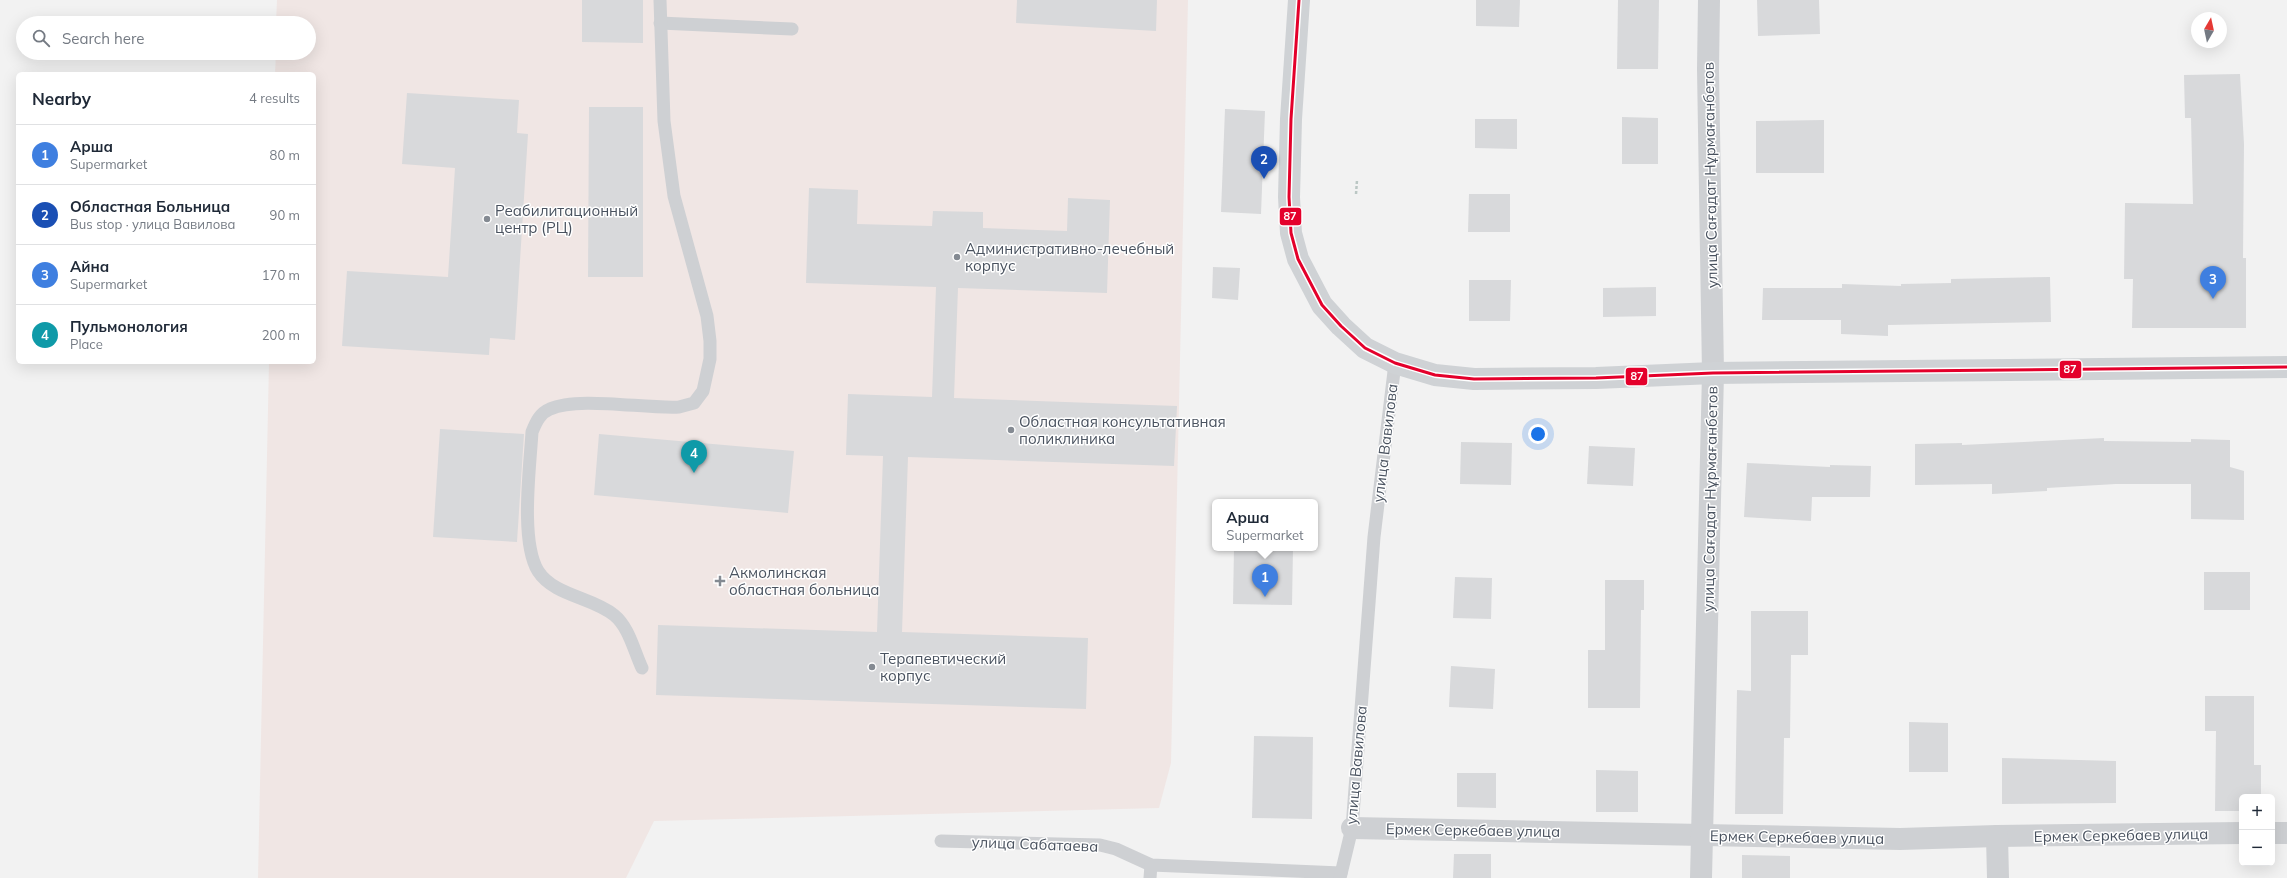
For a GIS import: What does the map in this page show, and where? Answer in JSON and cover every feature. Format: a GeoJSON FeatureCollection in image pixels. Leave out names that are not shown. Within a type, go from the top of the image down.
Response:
{"type":"FeatureCollection","features":[{"type":"Feature","properties":{"kind":"street","name":"улица Вавилова"},"geometry":{"type":"LineString","coordinates":[[1299,0],[1291,119],[1289,198],[1291,233],[1298,259],[1322,305],[1341,326],[1365,348],[1394,363]]}},
{"type":"Feature","properties":{"kind":"street","name":"улица Сағадат Нұрмағанбетов"},"geometry":{"type":"LineString","coordinates":[[1701,878],[1713,373],[1708,68],[1709,0]]}},
{"type":"Feature","properties":{"kind":"street"},"geometry":{"type":"LineString","coordinates":[[1394,363],[1435,375],[1474,379],[1713,373],[2287,367]]}},
{"type":"Feature","properties":{"kind":"street","name":"Ермек Серкебаев улица"},"geometry":{"type":"LineString","coordinates":[[1352,828],[1900,839],[1997,836],[2239,833]]}},
{"type":"Feature","properties":{"kind":"street"},"geometry":{"type":"LineString","coordinates":[[2275,833],[2287,833]]}},
{"type":"Feature","properties":{"kind":"street"},"geometry":{"type":"LineString","coordinates":[[1997,836],[1998,878]]}},
{"type":"Feature","properties":{"kind":"lane"},"geometry":{"type":"LineString","coordinates":[[642,668],[624,626],[613,614],[553,585],[538,571],[531,552],[528,534],[532,432],[537,419],[549,409],[579,403],[679,407],[694,403],[703,391],[707,376],[710,359],[708,316],[674,196],[664,121],[660,0]]}},
{"type":"Feature","properties":{"kind":"lane"},"geometry":{"type":"LineString","coordinates":[[660,23],[792,29]]}},
{"type":"Feature","properties":{"kind":"lane","name":"улица Вавилова"},"geometry":{"type":"LineString","coordinates":[[1340,875],[1352,828],[1374,537],[1394,363]]}},
{"type":"Feature","properties":{"kind":"lane","name":"улица Сабатаева"},"geometry":{"type":"LineString","coordinates":[[941,841],[1100,845],[1116,849],[1151,865],[1340,875]]}},
{"type":"Feature","properties":{"kind":"lane"},"geometry":{"type":"LineString","coordinates":[[1150,878],[1151,865]]}},
{"type":"Feature","properties":{"kind":"path"},"geometry":{"type":"LineString","coordinates":[[1356,194],[1357,180]]}},
{"type":"Feature","properties":{"kind":"shaded area","name":"Акмолинская областная больница"},"geometry":{"type":"Polygon","coordinates":[[[277,0],[1188,0],[1171,763],[1159,808],[654,821],[626,878],[258,878],[269,364],[316,364],[316,72],[275,72],[276,60],[316,60],[316,16],[276,16],[277,0]]]}},
{"type":"Feature","properties":{"kind":"building"},"geometry":{"type":"Polygon","coordinates":[[[582,0],[643,0],[643,43],[582,42],[582,0]]]}},
{"type":"Feature","properties":{"kind":"building"},"geometry":{"type":"Polygon","coordinates":[[[1017,0],[1157,0],[1156,31],[1016,23],[1017,0]]]}},
{"type":"Feature","properties":{"kind":"building"},"geometry":{"type":"Polygon","coordinates":[[[1476,0],[1520,0],[1519,27],[1476,26],[1476,0]]]}},
{"type":"Feature","properties":{"kind":"building"},"geometry":{"type":"Polygon","coordinates":[[[1618,0],[1659,0],[1658,69],[1617,69],[1618,0]]]}},
{"type":"Feature","properties":{"kind":"building"},"geometry":{"type":"Polygon","coordinates":[[[1757,0],[1819,0],[1820,34],[1758,36],[1757,0]]]}},
{"type":"Feature","properties":{"kind":"building"},"geometry":{"type":"Polygon","coordinates":[[[2240,74],[2244,144],[2243,258],[2246,258],[2246,328],[2132,328],[2133,279],[2124,279],[2125,203],[2193,204],[2191,118],[2185,118],[2184,75],[2240,74]]]}},
{"type":"Feature","properties":{"kind":"building","name":"Реабилитационный центр (РЦ)"},"geometry":{"type":"Polygon","coordinates":[[[407,93],[519,100],[517,133],[528,134],[515,340],[490,338],[489,355],[342,346],[347,271],[448,277],[455,168],[402,164],[407,93]]]}},
{"type":"Feature","properties":{"kind":"building"},"geometry":{"type":"Polygon","coordinates":[[[589,107],[643,107],[643,277],[588,277],[589,107]]]}},
{"type":"Feature","properties":{"kind":"building"},"geometry":{"type":"Polygon","coordinates":[[[1225,109],[1265,111],[1261,214],[1221,212],[1225,109]]]}},
{"type":"Feature","properties":{"kind":"building"},"geometry":{"type":"Polygon","coordinates":[[[1622,117],[1658,118],[1658,164],[1622,164],[1622,117]]]}},
{"type":"Feature","properties":{"kind":"building"},"geometry":{"type":"Polygon","coordinates":[[[1475,119],[1517,119],[1517,149],[1475,148],[1475,119]]]}},
{"type":"Feature","properties":{"kind":"building"},"geometry":{"type":"Polygon","coordinates":[[[1824,120],[1824,173],[1756,173],[1756,121],[1824,120]]]}},
{"type":"Feature","properties":{"kind":"building"},"geometry":{"type":"Polygon","coordinates":[[[809,188],[858,190],[857,224],[932,226],[933,211],[983,212],[983,228],[1067,231],[1068,198],[1110,200],[1107,293],[958,288],[954,398],[1177,406],[1174,466],[908,457],[902,632],[1088,638],[1086,709],[656,695],[658,625],[877,632],[883,456],[846,455],[848,394],[932,397],[936,287],[806,283],[809,188]]]}},
{"type":"Feature","properties":{"kind":"building"},"geometry":{"type":"Polygon","coordinates":[[[1469,194],[1510,194],[1510,232],[1468,232],[1469,194]]]}},
{"type":"Feature","properties":{"kind":"building"},"geometry":{"type":"Polygon","coordinates":[[[1213,267],[1240,268],[1238,300],[1212,298],[1213,267]]]}},
{"type":"Feature","properties":{"kind":"building"},"geometry":{"type":"Polygon","coordinates":[[[2050,277],[2051,322],[1888,325],[1888,336],[1841,334],[1841,320],[1762,320],[1763,288],[1842,288],[1842,284],[1901,286],[1901,284],[1951,283],[1951,279],[2050,277]]]}},
{"type":"Feature","properties":{"kind":"building"},"geometry":{"type":"Polygon","coordinates":[[[1469,280],[1511,280],[1510,321],[1469,321],[1469,280]]]}},
{"type":"Feature","properties":{"kind":"building"},"geometry":{"type":"Polygon","coordinates":[[[1656,287],[1656,316],[1603,317],[1603,288],[1656,287]]]}},
{"type":"Feature","properties":{"kind":"building"},"geometry":{"type":"Polygon","coordinates":[[[440,429],[524,434],[517,542],[433,537],[440,429]]]}},
{"type":"Feature","properties":{"kind":"building"},"geometry":{"type":"Polygon","coordinates":[[[599,434],[794,451],[788,513],[594,495],[599,434]]]}},
{"type":"Feature","properties":{"kind":"building"},"geometry":{"type":"Polygon","coordinates":[[[2104,438],[2104,441],[2191,442],[2191,439],[2230,440],[2230,467],[2244,471],[2244,520],[2191,519],[2191,484],[2116,484],[2047,488],[2047,491],[1992,494],[1992,484],[1915,485],[1915,444],[1962,443],[1962,445],[2104,438]]]}},
{"type":"Feature","properties":{"kind":"building"},"geometry":{"type":"Polygon","coordinates":[[[1461,442],[1512,443],[1511,485],[1460,484],[1461,442]]]}},
{"type":"Feature","properties":{"kind":"building"},"geometry":{"type":"Polygon","coordinates":[[[1589,446],[1635,448],[1633,486],[1587,484],[1589,446]]]}},
{"type":"Feature","properties":{"kind":"building"},"geometry":{"type":"Polygon","coordinates":[[[1747,463],[1830,467],[1830,465],[1871,466],[1870,497],[1812,497],[1811,521],[1744,517],[1747,463]]]}},
{"type":"Feature","properties":{"kind":"building"},"geometry":{"type":"Polygon","coordinates":[[[1234,551],[1293,551],[1292,605],[1233,604],[1234,551]]]}},
{"type":"Feature","properties":{"kind":"building"},"geometry":{"type":"Polygon","coordinates":[[[2204,572],[2250,572],[2250,610],[2204,610],[2204,572]]]}},
{"type":"Feature","properties":{"kind":"building"},"geometry":{"type":"Polygon","coordinates":[[[1455,577],[1492,578],[1491,619],[1453,618],[1455,577]]]}},
{"type":"Feature","properties":{"kind":"building"},"geometry":{"type":"Polygon","coordinates":[[[1605,580],[1644,580],[1644,610],[1641,610],[1640,708],[1588,708],[1588,650],[1605,650],[1605,580]]]}},
{"type":"Feature","properties":{"kind":"building"},"geometry":{"type":"Polygon","coordinates":[[[1751,611],[1808,611],[1808,655],[1791,655],[1790,738],[1784,738],[1783,814],[1735,814],[1737,690],[1751,691],[1751,611]]]}},
{"type":"Feature","properties":{"kind":"building"},"geometry":{"type":"Polygon","coordinates":[[[1451,666],[1495,669],[1493,709],[1449,707],[1451,666]]]}},
{"type":"Feature","properties":{"kind":"building"},"geometry":{"type":"Polygon","coordinates":[[[2205,696],[2254,696],[2254,765],[2261,765],[2261,794],[2239,794],[2239,811],[2215,811],[2216,731],[2205,731],[2205,696]]]}},
{"type":"Feature","properties":{"kind":"building"},"geometry":{"type":"Polygon","coordinates":[[[1909,722],[1948,723],[1948,772],[1909,772],[1909,722]]]}},
{"type":"Feature","properties":{"kind":"building"},"geometry":{"type":"Polygon","coordinates":[[[1254,736],[1313,737],[1312,819],[1252,818],[1254,736]]]}},
{"type":"Feature","properties":{"kind":"building"},"geometry":{"type":"Polygon","coordinates":[[[2002,758],[2116,761],[2116,803],[2002,804],[2002,758]]]}},
{"type":"Feature","properties":{"kind":"building"},"geometry":{"type":"Polygon","coordinates":[[[1596,770],[1638,771],[1638,812],[1596,812],[1596,770]]]}},
{"type":"Feature","properties":{"kind":"building"},"geometry":{"type":"Polygon","coordinates":[[[1457,773],[1496,773],[1496,808],[1457,807],[1457,773]]]}},
{"type":"Feature","properties":{"kind":"building"},"geometry":{"type":"Polygon","coordinates":[[[1454,854],[1491,854],[1491,878],[1453,878],[1454,854]]]}},
{"type":"Feature","properties":{"kind":"building"},"geometry":{"type":"Polygon","coordinates":[[[1742,855],[1790,856],[1790,878],[1742,878],[1742,855]]]}},
{"type":"Feature","properties":{"kind":"transit line","name":"87"},"geometry":{"type":"LineString","coordinates":[[1299,0],[1291,119],[1289,197],[1291,233],[1298,259],[1322,305],[1341,326],[1365,348],[1395,363],[1435,375],[1474,379],[1596,378],[1713,373],[2287,367]]}},
{"type":"Feature","properties":{"kind":"place","name":"Областная Больница"},"geometry":{"type":"Point","coordinates":[1264,179]}},
{"type":"Feature","properties":{"kind":"place","name":"Реабилитационный центр (РЦ)"},"geometry":{"type":"Point","coordinates":[487,219]}},
{"type":"Feature","properties":{"kind":"place","name":"Административно-лечебный корпус"},"geometry":{"type":"Point","coordinates":[957,257]}},
{"type":"Feature","properties":{"kind":"place","name":"Айна"},"geometry":{"type":"Point","coordinates":[2213,299]}},
{"type":"Feature","properties":{"kind":"place","name":"Областная консультативная поликлиника"},"geometry":{"type":"Point","coordinates":[1011,430]}},
{"type":"Feature","properties":{"kind":"place","name":"Пульмонология"},"geometry":{"type":"Point","coordinates":[694,473]}},
{"type":"Feature","properties":{"kind":"place","name":"Акмолинская областная больница"},"geometry":{"type":"Point","coordinates":[720,581]}},
{"type":"Feature","properties":{"kind":"place","name":"Арша"},"geometry":{"type":"Point","coordinates":[1265,597]}},
{"type":"Feature","properties":{"kind":"place","name":"Терапевтический корпус"},"geometry":{"type":"Point","coordinates":[872,667]}}]}
